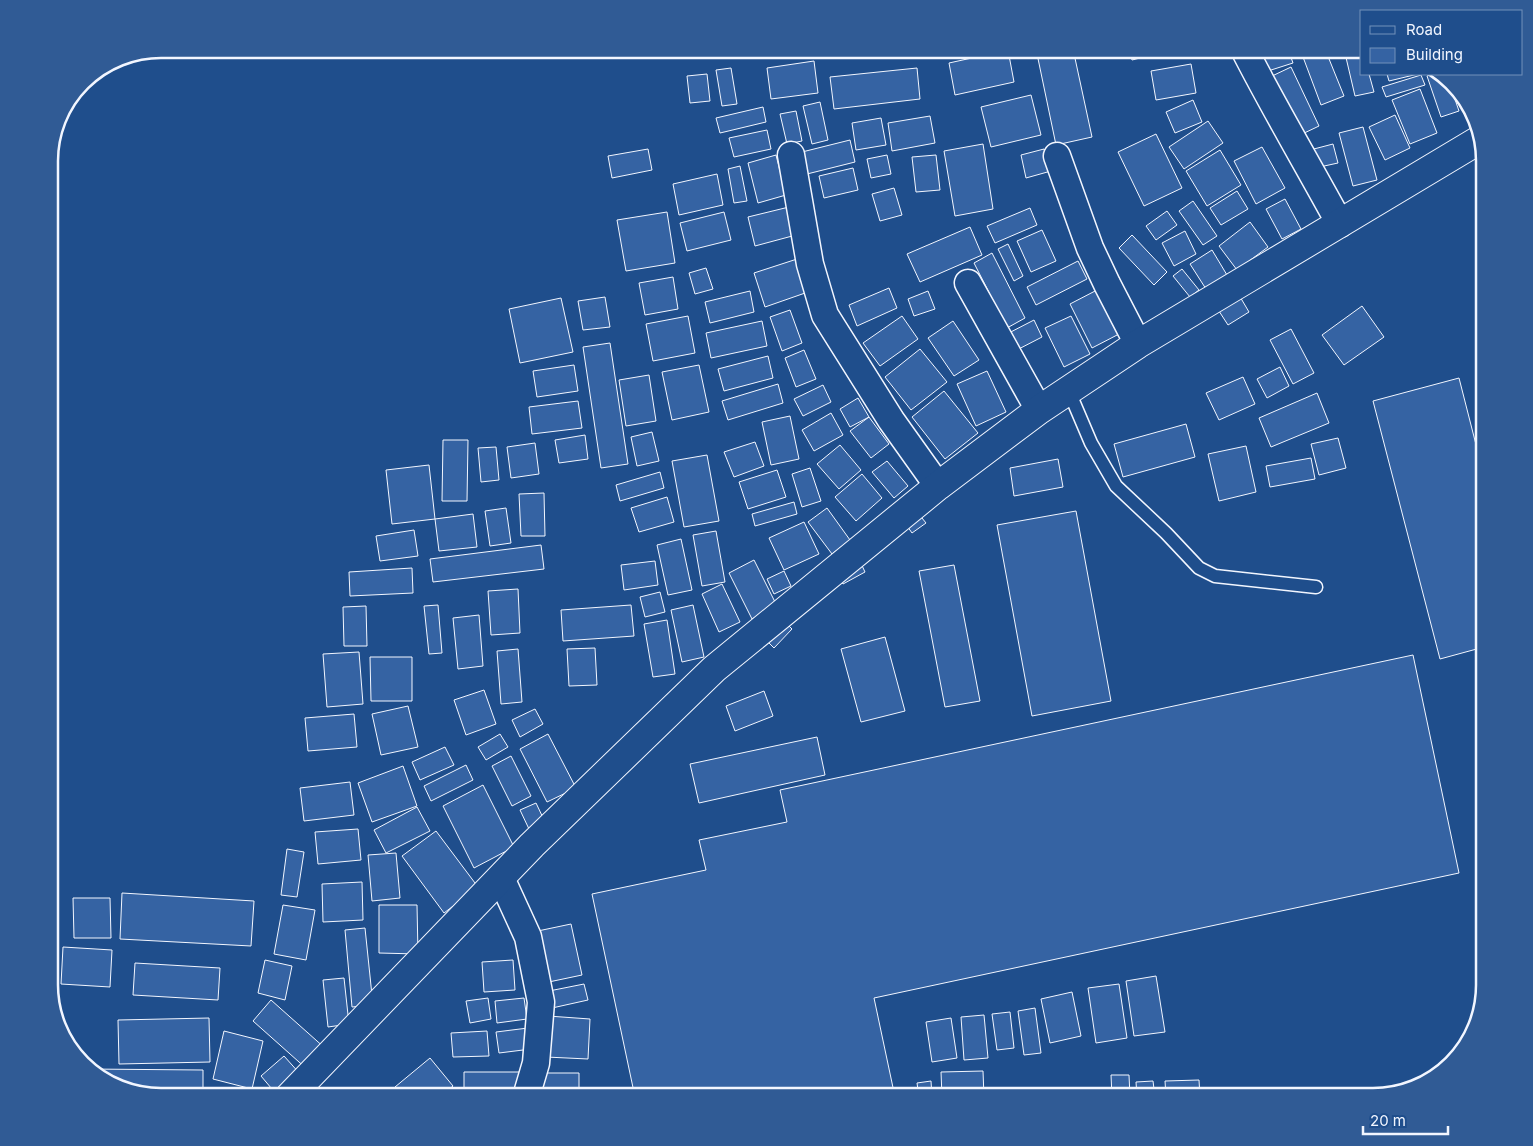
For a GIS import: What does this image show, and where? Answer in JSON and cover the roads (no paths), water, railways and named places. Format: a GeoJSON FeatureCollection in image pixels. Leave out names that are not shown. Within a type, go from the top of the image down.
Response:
{"type":"FeatureCollection","features":[{"type":"Feature","properties":{"kind":"main road"},"geometry":{"type":"LineString","coordinates":[[298,1088],[532,845],[714,669],[938,486],[1068,390],[1138,344],[1474,143]]}},
{"type":"Feature","properties":{"kind":"street"},"geometry":{"type":"LineString","coordinates":[[1248,58],[1268,97],[1340,224]]}},
{"type":"Feature","properties":{"kind":"street"},"geometry":{"type":"LineString","coordinates":[[791,155],[810,264],[825,315],[890,420],[938,486]]}},
{"type":"Feature","properties":{"kind":"street"},"geometry":{"type":"LineString","coordinates":[[1058,156],[1090,248],[1138,344]]}},
{"type":"Feature","properties":{"kind":"street"},"geometry":{"type":"LineString","coordinates":[[968,283],[1040,410]]}},
{"type":"Feature","properties":{"kind":"street"},"geometry":{"type":"LineString","coordinates":[[500,878],[528,938],[542,1002],[536,1063],[529,1088]]}},
{"type":"Feature","properties":{"kind":"lane"},"geometry":{"type":"LineString","coordinates":[[1068,390],[1090,443],[1116,486],[1166,533],[1199,568],[1215,576],[1316,587]]}}]}
